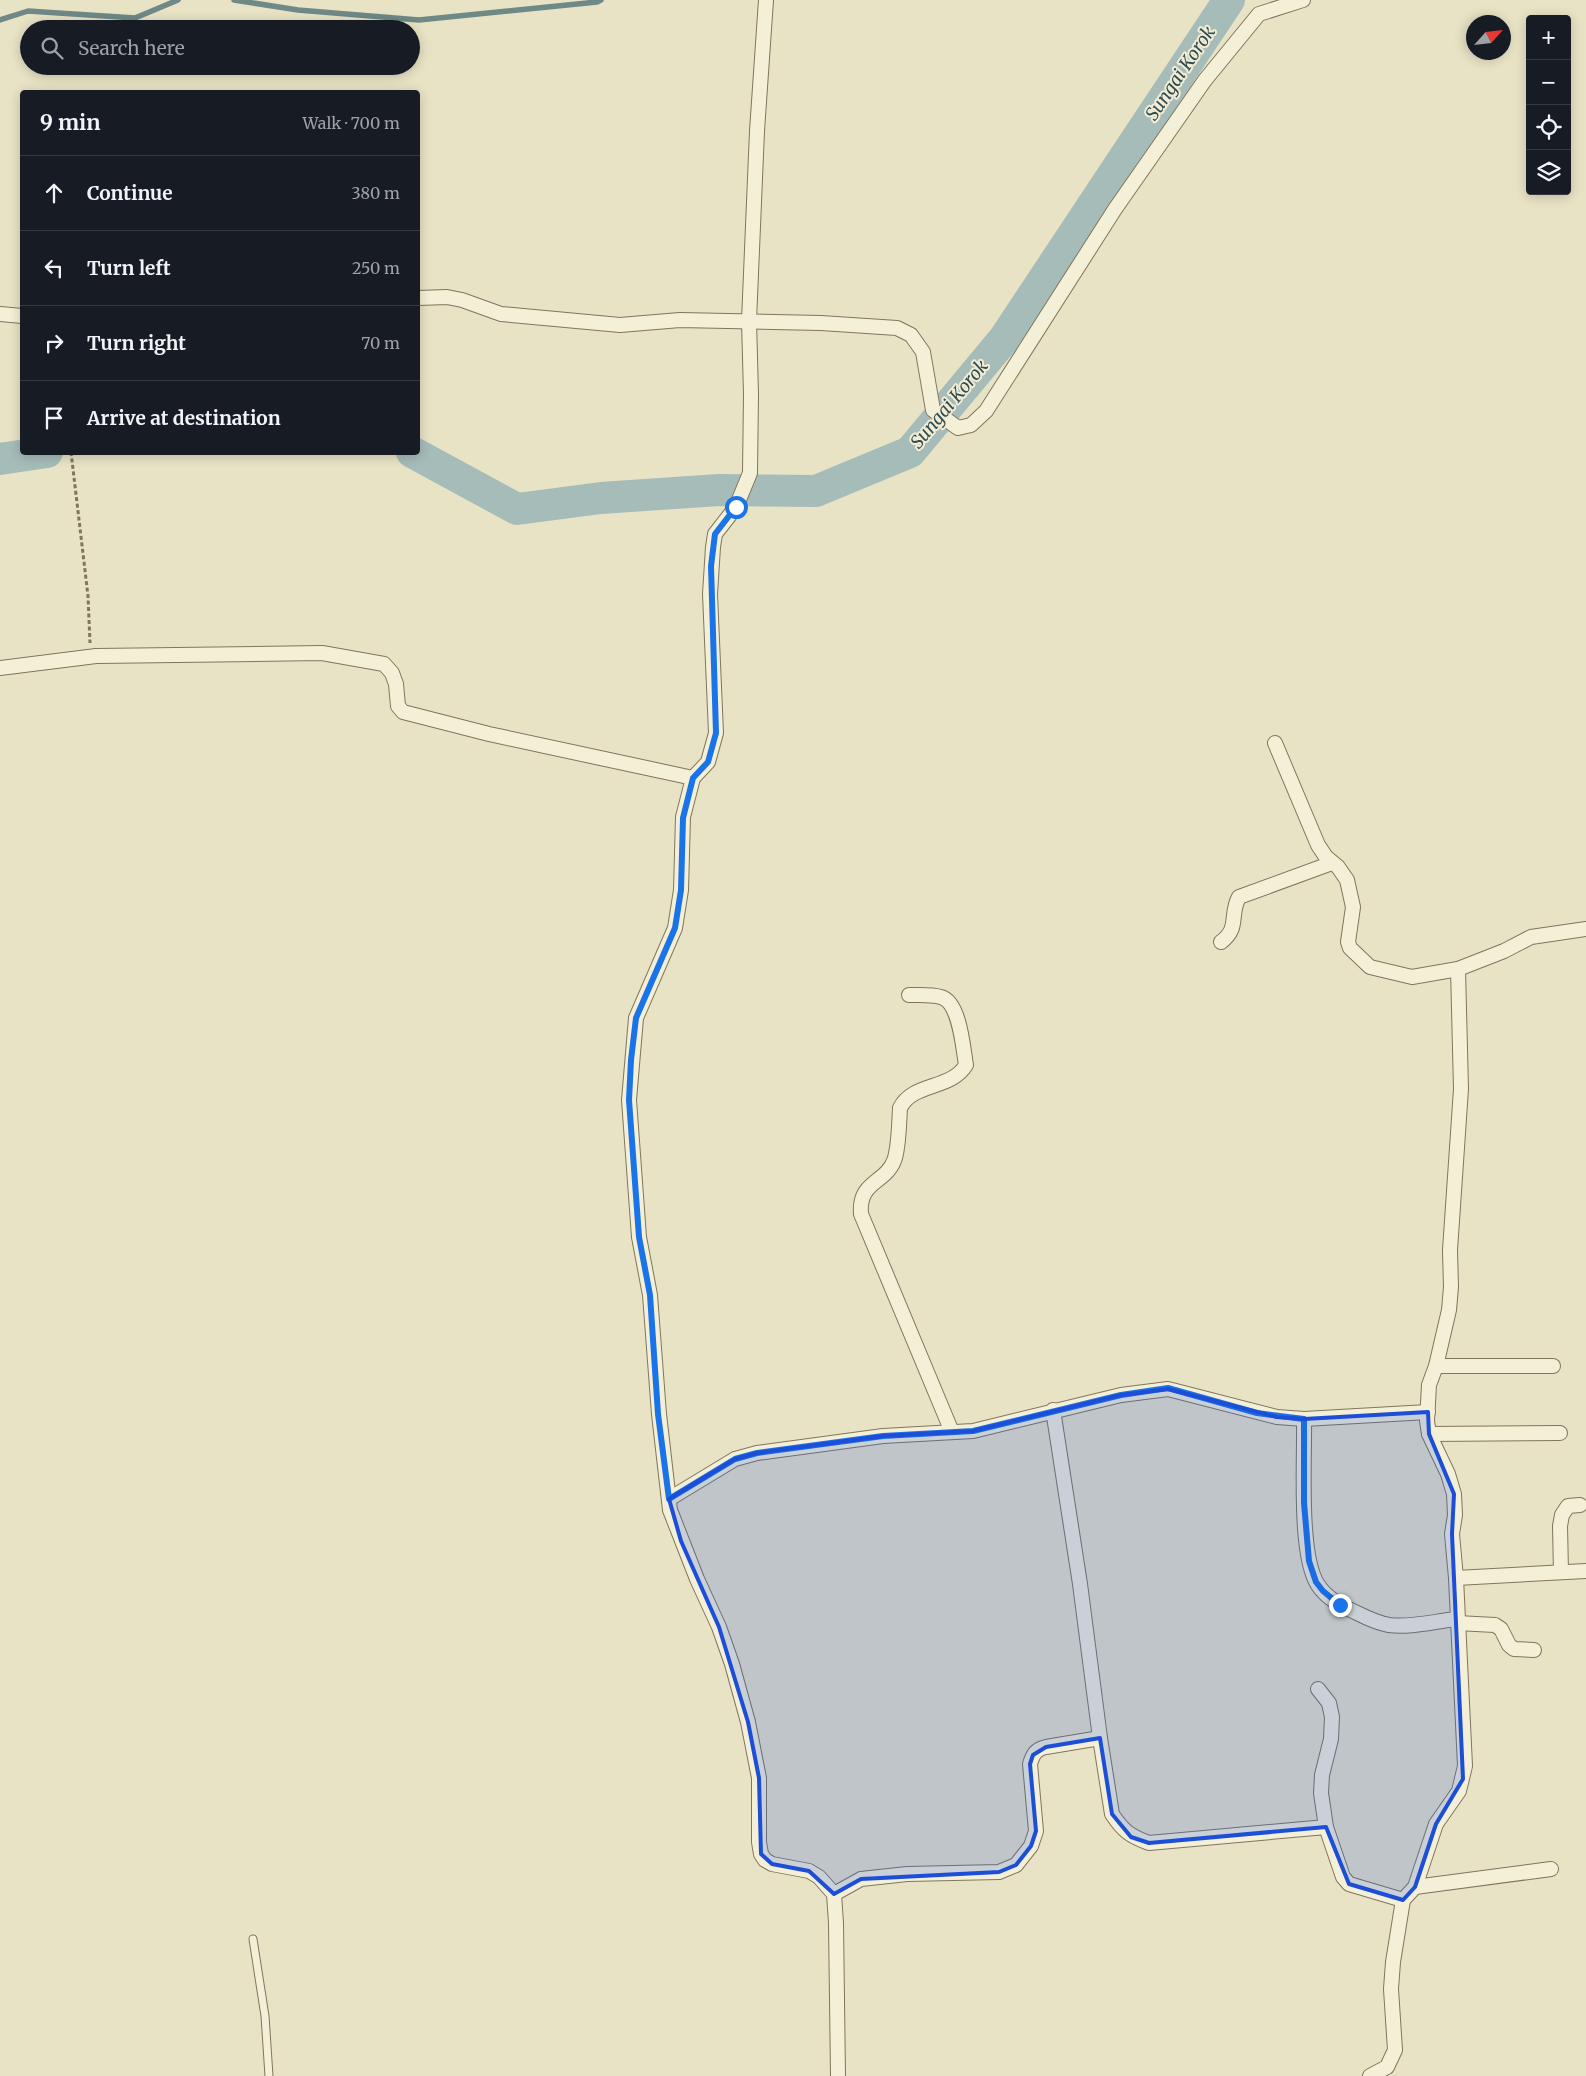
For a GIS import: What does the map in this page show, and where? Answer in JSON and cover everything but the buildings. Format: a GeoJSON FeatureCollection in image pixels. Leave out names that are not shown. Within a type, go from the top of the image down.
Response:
{"type":"FeatureCollection","features":[{"type":"Feature","properties":{"kind":"street"},"geometry":{"type":"LineString","coordinates":[[766,0],[757,131],[748,321],[751,394],[750,473],[736,507],[715,534],[710,594],[716,733],[708,762],[693,778],[683,818],[682,861],[675,928],[636,1018],[629,1100],[639,1237],[650,1295],[658,1414],[670,1510],[681,1542],[719,1627],[732,1664],[748,1722],[759,1778],[759,1842],[761,1854],[764,1860],[772,1864],[809,1871],[819,1878],[834,1894],[838,2076]]}},
{"type":"Feature","properties":{"kind":"street"},"geometry":{"type":"LineString","coordinates":[[420,298],[447,297],[462,300],[501,314],[620,326],[680,320],[821,323],[896,328],[912,335],[924,352],[933,410],[958,428],[971,425],[986,411],[1115,209],[1190,101],[1245,30],[1259,14],[1303,0]]}},
{"type":"Feature","properties":{"kind":"street"},"geometry":{"type":"LineString","coordinates":[[0,314],[20,316]]}},
{"type":"Feature","properties":{"kind":"street"},"geometry":{"type":"LineString","coordinates":[[0,668],[96,656],[322,653],[384,664],[392,673],[396,684],[398,706],[403,712],[489,734],[693,778]]}},
{"type":"Feature","properties":{"kind":"street"},"geometry":{"type":"LineString","coordinates":[[1275,743],[1318,845],[1347,880],[1353,907],[1348,942],[1350,948],[1370,967],[1412,977],[1458,969],[1504,951],[1531,937],[1586,929]]}},
{"type":"Feature","properties":{"kind":"street"},"geometry":{"type":"LineString","coordinates":[[1221,942],[1229,936],[1233,929],[1234,905],[1239,897],[1332,863]]}},
{"type":"Feature","properties":{"kind":"street"},"geometry":{"type":"LineString","coordinates":[[1370,2076],[1387,2067],[1395,2050],[1391,1989],[1393,1962],[1403,1900],[1415,1887],[1436,1824],[1459,1791],[1465,1766],[1456,1578],[1452,1534],[1455,1515],[1454,1494],[1448,1474],[1429,1434],[1428,1412],[1429,1385],[1436,1366],[1449,1310],[1450,1250],[1459,1141],[1461,1089],[1458,969]]}},
{"type":"Feature","properties":{"kind":"street"},"geometry":{"type":"LineString","coordinates":[[909,995],[942,997],[951,1003],[957,1017],[966,1065],[962,1072],[949,1080],[911,1094],[904,1100],[900,1108],[895,1159],[889,1170],[864,1193],[860,1201],[861,1214],[952,1432]]}},
{"type":"Feature","properties":{"kind":"street"},"geometry":{"type":"LineString","coordinates":[[1436,1366],[1553,1366]]}},
{"type":"Feature","properties":{"kind":"street"},"geometry":{"type":"LineString","coordinates":[[669,1499],[728,1463],[757,1453],[874,1436],[973,1431],[1121,1395],[1168,1388],[1257,1413],[1304,1419],[1428,1412]]}},
{"type":"Feature","properties":{"kind":"street"},"geometry":{"type":"LineString","coordinates":[[1053,1410],[1080,1584],[1100,1738],[1112,1814],[1118,1824],[1131,1837],[1149,1843],[1326,1827]]}},
{"type":"Feature","properties":{"kind":"street"},"geometry":{"type":"LineString","coordinates":[[1304,1419],[1304,1503],[1307,1544],[1309,1561],[1316,1582],[1323,1591],[1340,1605],[1389,1625],[1457,1621],[1495,1625],[1501,1629],[1509,1645],[1514,1649],[1534,1650]]}},
{"type":"Feature","properties":{"kind":"street"},"geometry":{"type":"LineString","coordinates":[[1429,1434],[1560,1433]]}},
{"type":"Feature","properties":{"kind":"street"},"geometry":{"type":"LineString","coordinates":[[1561,1572],[1562,1515],[1568,1506],[1580,1505]]}},
{"type":"Feature","properties":{"kind":"street"},"geometry":{"type":"LineString","coordinates":[[1456,1578],[1586,1571]]}},
{"type":"Feature","properties":{"kind":"street"},"geometry":{"type":"LineString","coordinates":[[1318,1689],[1329,1703],[1332,1718],[1331,1739],[1322,1775],[1321,1793],[1326,1827],[1343,1877],[1349,1884],[1403,1900]]}},
{"type":"Feature","properties":{"kind":"street"},"geometry":{"type":"LineString","coordinates":[[834,1894],[860,1879],[907,1874],[999,1872],[1016,1865],[1031,1846],[1036,1831],[1030,1764],[1033,1755],[1038,1749],[1046,1746],[1100,1738]]}},
{"type":"Feature","properties":{"kind":"street"},"geometry":{"type":"LineString","coordinates":[[1415,1887],[1551,1869]]}},
{"type":"Feature","properties":{"kind":"lane"},"geometry":{"type":"LineString","coordinates":[[253,1939],[265,2016],[269,2076]]}},
{"type":"Feature","properties":{"kind":"path"},"geometry":{"type":"LineString","coordinates":[[71,455],[88,596],[91,648],[96,656]]}},
{"type":"Feature","properties":{"kind":"highlighted area"},"geometry":{"type":"Polygon","coordinates":[[[1168,1389],[1277,1417],[1304,1419],[1428,1412],[1429,1434],[1454,1494],[1452,1534],[1463,1779],[1436,1824],[1415,1887],[1403,1900],[1349,1884],[1326,1827],[1149,1843],[1131,1837],[1112,1814],[1100,1738],[1046,1747],[1033,1755],[1030,1764],[1036,1831],[1031,1846],[1016,1865],[999,1872],[861,1879],[834,1894],[809,1871],[772,1864],[761,1854],[759,1778],[748,1722],[719,1627],[681,1541],[669,1499],[735,1459],[757,1453],[883,1436],[973,1431],[1121,1395],[1168,1389]]]}},
{"type":"Feature","properties":{"kind":"waterway"},"geometry":{"type":"LineString","coordinates":[[0,20],[28,11],[135,18],[178,0]]}},
{"type":"Feature","properties":{"kind":"waterway"},"geometry":{"type":"LineString","coordinates":[[234,0],[298,10],[419,20],[597,2],[601,0]]}},
{"type":"Feature","properties":{"kind":"waterway","name":"Sungai Korok"},"geometry":{"type":"LineString","coordinates":[[418,455],[517,509],[601,498],[719,490],[816,491],[910,452],[1004,339],[1229,0]]}},
{"type":"Feature","properties":{"kind":"waterway","name":"Sungai Korok"},"geometry":{"type":"LineString","coordinates":[[0,459],[27,455]]}},
{"type":"Feature","properties":{"kind":"route"},"geometry":{"type":"LineString","coordinates":[[736,507],[723,521],[715,534],[711,566],[710,594],[716,698],[716,733],[708,762],[693,778],[683,818],[681,890],[675,928],[636,1018],[631,1060],[629,1100],[639,1237],[650,1295],[658,1414],[669,1499],[735,1459],[757,1453],[831,1441],[973,1431],[1121,1395],[1168,1388],[1257,1413],[1304,1419],[1304,1503],[1309,1561],[1316,1582],[1323,1591],[1340,1605]]}}]}
